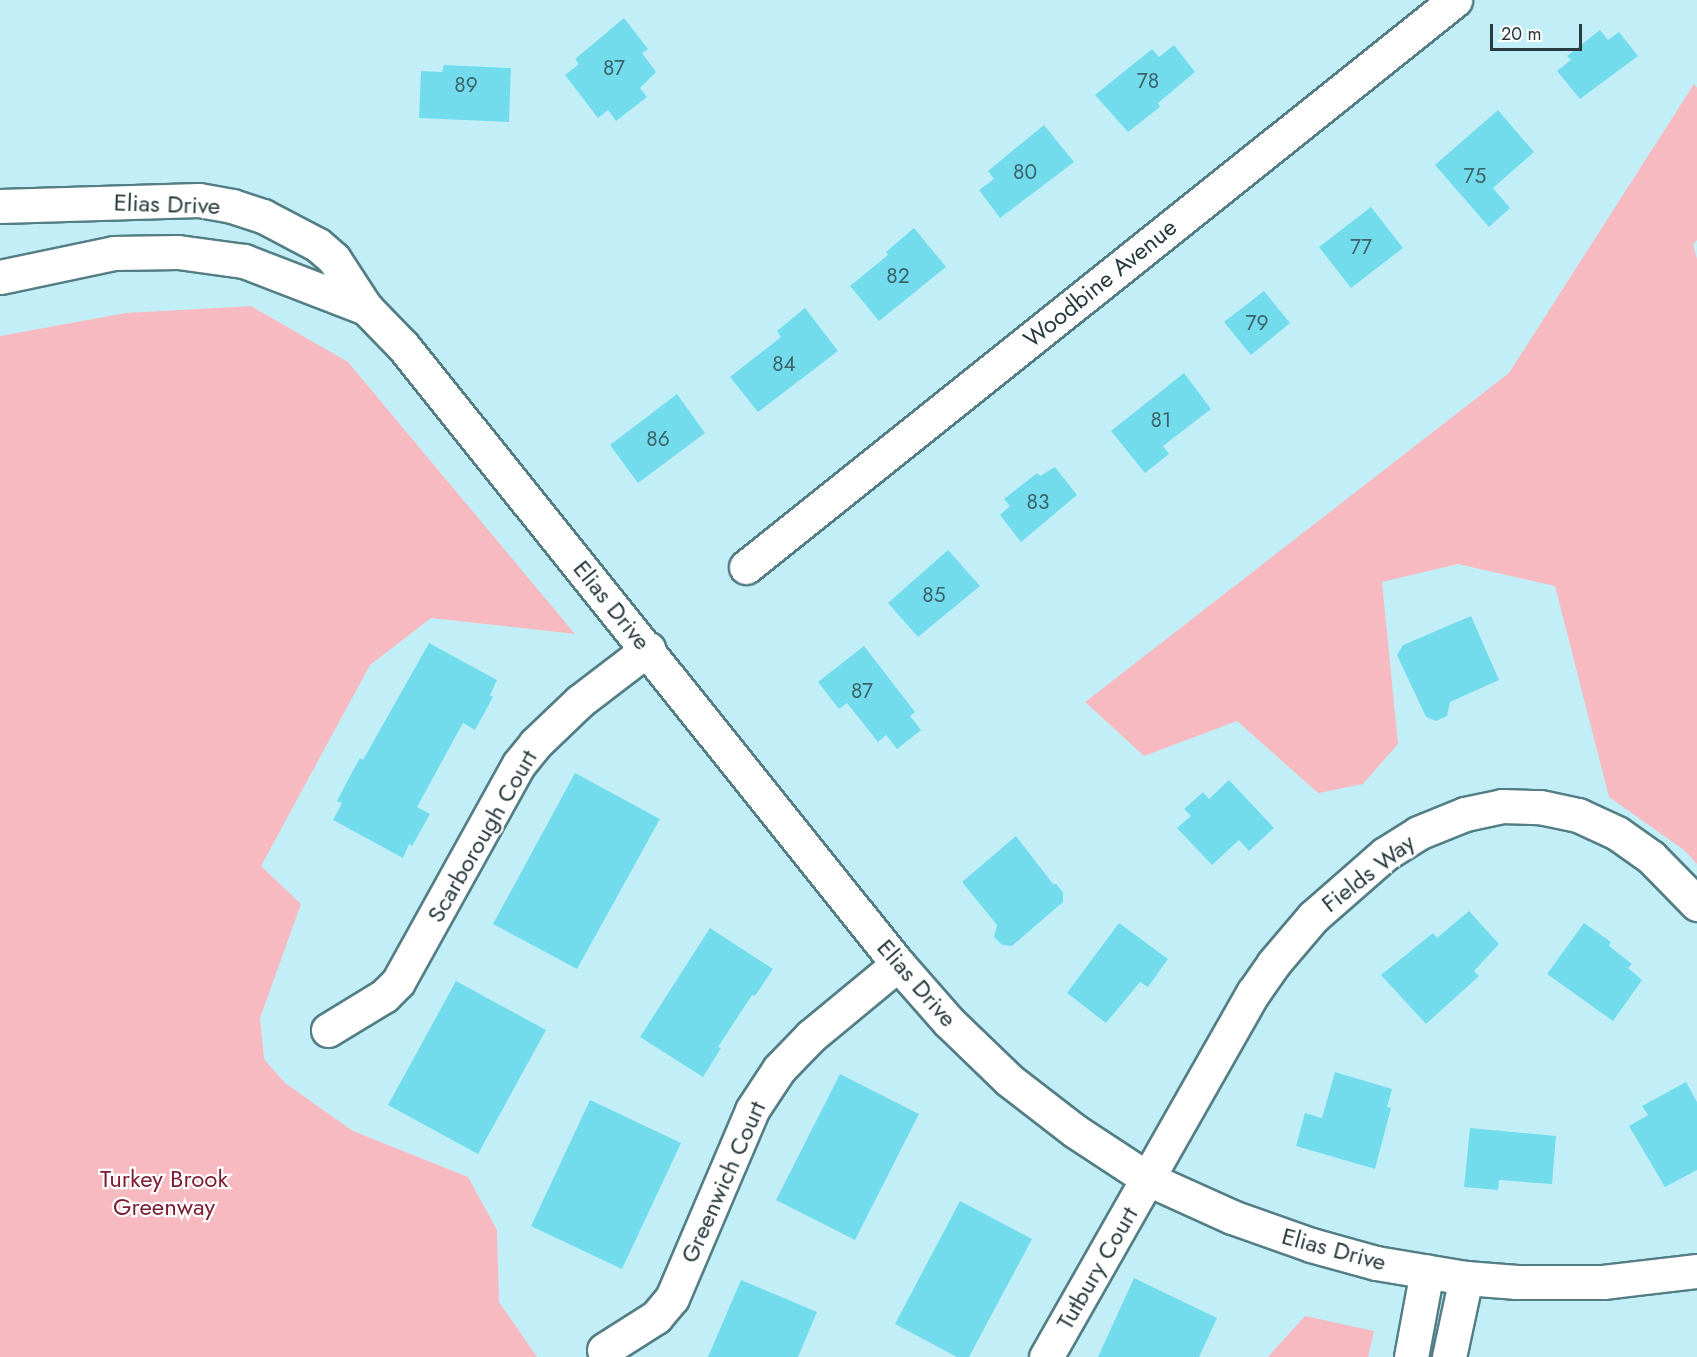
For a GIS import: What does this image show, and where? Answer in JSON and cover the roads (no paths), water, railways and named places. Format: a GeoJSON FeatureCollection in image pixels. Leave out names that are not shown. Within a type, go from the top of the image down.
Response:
{"type":"FeatureCollection","features":[{"type":"Feature","properties":{"kind":"street","name":"Woodbine Avenue"},"geometry":{"type":"LineString","coordinates":[[746,567],[1455,0]]}},
{"type":"Feature","properties":{"kind":"street","name":"Elias Drive"},"geometry":{"type":"LineString","coordinates":[[0,206],[199,200],[232,206],[282,224],[318,245],[334,259],[366,308],[403,346],[898,964],[949,1023],[1009,1080],[1075,1131],[1148,1179],[1271,1232],[1343,1255],[1466,1278],[1517,1282],[1603,1282],[1697,1271]]}},
{"type":"Feature","properties":{"kind":"street","name":"Elias Drive"},"geometry":{"type":"LineString","coordinates":[[0,277],[114,253],[178,252],[243,261],[366,308]]}},
{"type":"Feature","properties":{"kind":"street","name":"Scarborough Court"},"geometry":{"type":"LineString","coordinates":[[328,1030],[384,996],[398,982],[519,764],[535,744],[580,701],[648,649]]}},
{"type":"Feature","properties":{"kind":"street","name":"Fields Way"},"geometry":{"type":"LineString","coordinates":[[1148,1179],[1253,993],[1273,964],[1313,917],[1338,893],[1385,854],[1418,833],[1482,809],[1524,806],[1556,809],[1597,823],[1636,844],[1697,904]]}},
{"type":"Feature","properties":{"kind":"street","name":"Greenwich Court"},"geometry":{"type":"LineString","coordinates":[[604,1350],[656,1317],[672,1298],[752,1110],[779,1069],[811,1036],[898,964]]}},
{"type":"Feature","properties":{"kind":"street","name":"Tutbury Court"},"geometry":{"type":"LineString","coordinates":[[1046,1357],[1148,1179]]}},
{"type":"Feature","properties":{"kind":"street"},"geometry":{"type":"LineString","coordinates":[[1411,1357],[1427,1271]]}},
{"type":"Feature","properties":{"kind":"street"},"geometry":{"type":"LineString","coordinates":[[1449,1357],[1466,1278]]}},
{"type":"Feature","properties":{"kind":"park label","name":"Turkey Brook Greenway"},"geometry":{"type":"Point","coordinates":[164,1193]}}]}
